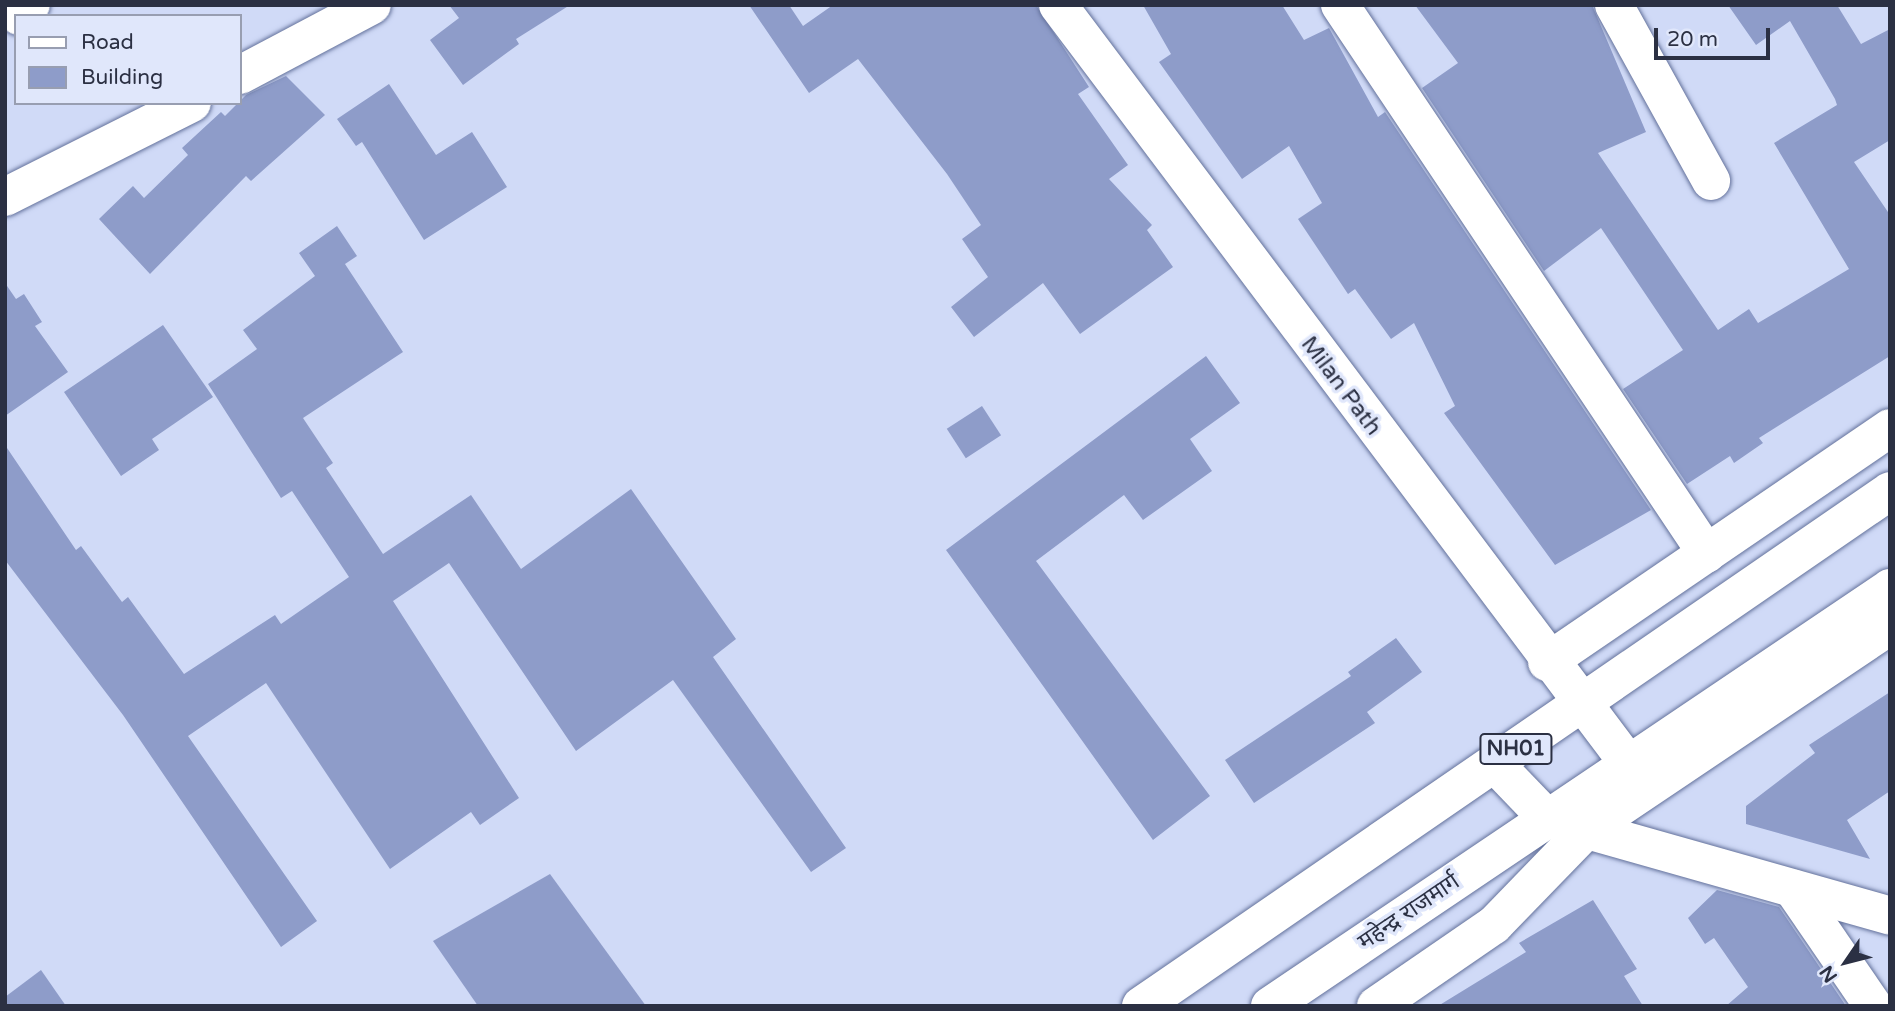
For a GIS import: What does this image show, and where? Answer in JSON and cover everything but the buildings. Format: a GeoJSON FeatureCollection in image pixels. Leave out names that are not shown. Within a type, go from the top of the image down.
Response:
{"type":"FeatureCollection","features":[{"type":"Feature","properties":{"kind":"main road"},"geometry":{"type":"LineString","coordinates":[[242,74],[372,5]]}},
{"type":"Feature","properties":{"kind":"main road","name":"Milan Path"},"geometry":{"type":"LineString","coordinates":[[1058,5],[1547,662],[1628,763]]}},
{"type":"Feature","properties":{"kind":"main road"},"geometry":{"type":"LineString","coordinates":[[1340,5],[1707,554]]}},
{"type":"Feature","properties":{"kind":"main road"},"geometry":{"type":"LineString","coordinates":[[1614,5],[1711,181]]}},
{"type":"Feature","properties":{"kind":"main road"},"geometry":{"type":"LineString","coordinates":[[5,198],[188,105]]}},
{"type":"Feature","properties":{"kind":"main road"},"geometry":{"type":"LineString","coordinates":[[1547,662],[1890,428]]}},
{"type":"Feature","properties":{"kind":"main road","name":"NH01"},"geometry":{"type":"LineString","coordinates":[[1141,1006],[1890,491]]}},
{"type":"Feature","properties":{"kind":"main road","name":"महेन्द्र राजमार्ग"},"geometry":{"type":"LineString","coordinates":[[1270,1006],[1890,588]]}},
{"type":"Feature","properties":{"kind":"main road"},"geometry":{"type":"LineString","coordinates":[[1376,1006],[1494,925],[1586,830],[1890,626]]}},
{"type":"Feature","properties":{"kind":"main road"},"geometry":{"type":"LineString","coordinates":[[1495,764],[1548,819],[1890,916]]}},
{"type":"Feature","properties":{"kind":"main road"},"geometry":{"type":"LineString","coordinates":[[1793,889],[1873,1006]]}}]}
